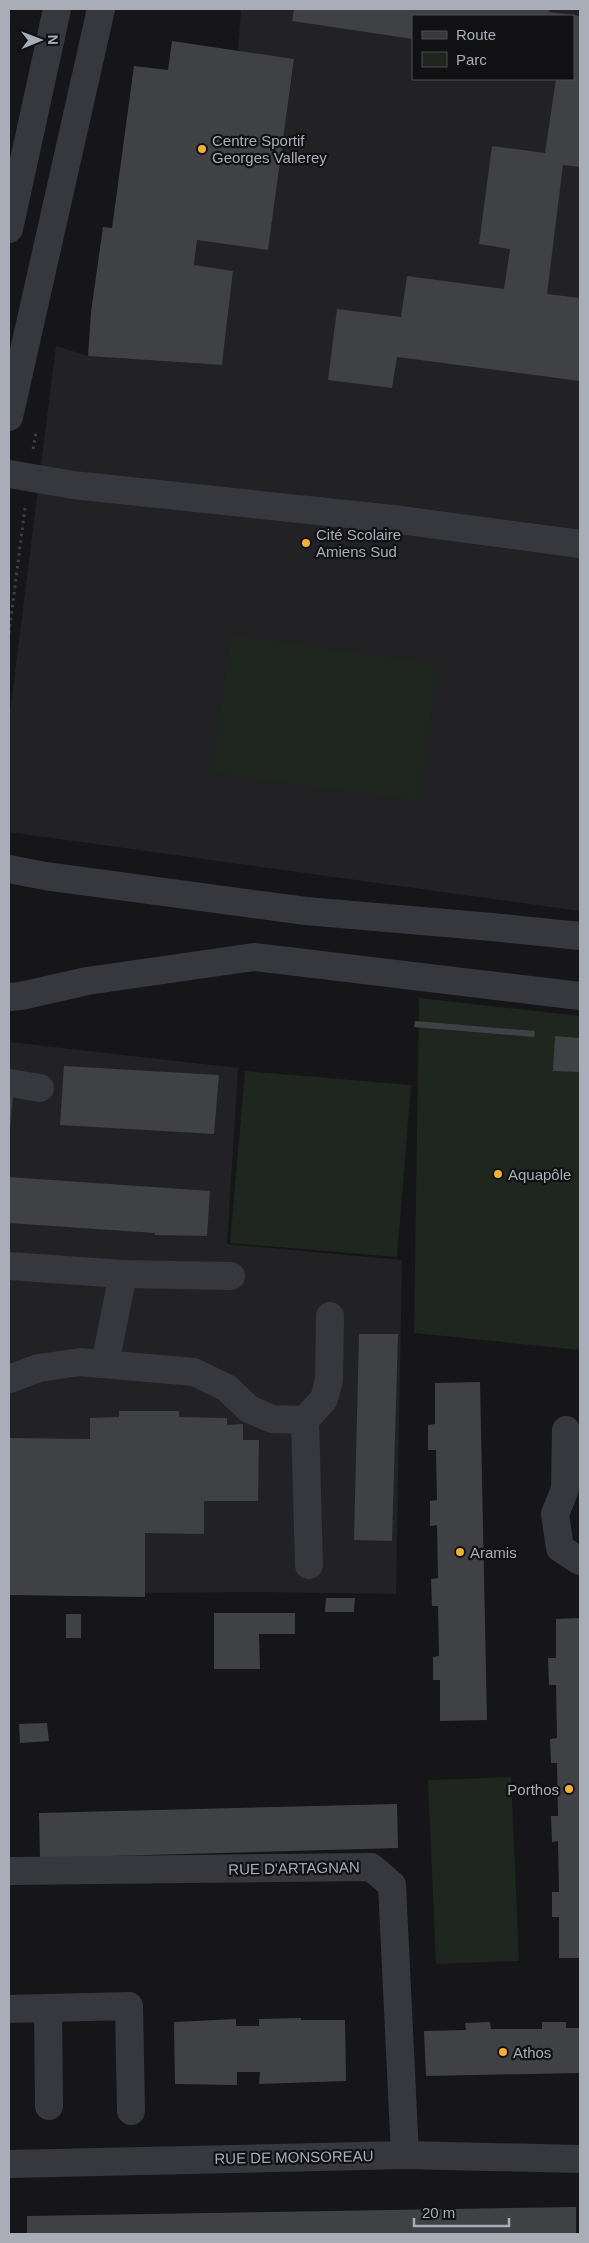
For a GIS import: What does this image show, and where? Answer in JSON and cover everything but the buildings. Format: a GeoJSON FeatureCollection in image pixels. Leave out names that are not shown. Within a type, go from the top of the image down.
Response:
{"type":"FeatureCollection","features":[{"type":"Feature","properties":{"kind":"street"},"geometry":{"type":"LineString","coordinates":[[9,229],[16,159],[57,9]]}},
{"type":"Feature","properties":{"kind":"street"},"geometry":{"type":"LineString","coordinates":[[9,417],[101,9]]}},
{"type":"Feature","properties":{"kind":"street"},"geometry":{"type":"LineString","coordinates":[[9,474],[73,486],[393,519],[580,544]]}},
{"type":"Feature","properties":{"kind":"street"},"geometry":{"type":"LineString","coordinates":[[9,869],[44,876],[306,911],[580,936]]}},
{"type":"Feature","properties":{"kind":"street"},"geometry":{"type":"LineString","coordinates":[[9,997],[87,981],[254,957],[580,996]]}},
{"type":"Feature","properties":{"kind":"street"},"geometry":{"type":"LineString","coordinates":[[9,1083],[40,1088]]}},
{"type":"Feature","properties":{"kind":"street"},"geometry":{"type":"LineString","coordinates":[[9,1266],[123,1274],[231,1276]]}},
{"type":"Feature","properties":{"kind":"street"},"geometry":{"type":"LineString","coordinates":[[105,1364],[123,1274]]}},
{"type":"Feature","properties":{"kind":"street"},"geometry":{"type":"LineString","coordinates":[[309,1565],[305,1420],[324,1399],[329,1380],[330,1316]]}},
{"type":"Feature","properties":{"kind":"street"},"geometry":{"type":"LineString","coordinates":[[9,1380],[39,1368],[80,1362],[194,1372],[227,1388],[249,1409],[272,1419],[305,1420]]}},
{"type":"Feature","properties":{"kind":"street"},"geometry":{"type":"LineString","coordinates":[[566,1430],[573,1488],[555,1514],[560,1548],[580,1561]]}},
{"type":"Feature","properties":{"kind":"street","name":"RUE D'ARTAGNAN"},"geometry":{"type":"LineString","coordinates":[[9,1871],[371,1866],[392,1885],[405,2156]]}},
{"type":"Feature","properties":{"kind":"street"},"geometry":{"type":"LineString","coordinates":[[9,2009],[129,2006],[131,2111]]}},
{"type":"Feature","properties":{"kind":"street"},"geometry":{"type":"LineString","coordinates":[[48,2008],[49,2106]]}},
{"type":"Feature","properties":{"kind":"street","name":"RUE DE MONSOREAU"},"geometry":{"type":"LineString","coordinates":[[9,2164],[405,2156],[580,2159]]}},
{"type":"Feature","properties":{"kind":"shaded area","name":"Cité Scolaire Amiens Sud"},"geometry":{"type":"Polygon","coordinates":[[[241,9],[580,9],[580,911],[9,832],[9,720],[56,346],[88,356],[222,365],[233,271],[194,265],[197,240],[268,249],[294,60],[238,51],[241,9]]]}},
{"type":"Feature","properties":{"kind":"shaded area"},"geometry":{"type":"Polygon","coordinates":[[[9,1042],[238,1068],[227,1244],[402,1260],[396,1594],[259,1592],[9,1594],[9,1042]]]}},
{"type":"Feature","properties":{"kind":"green space"},"geometry":{"type":"Polygon","coordinates":[[[231,635],[438,664],[419,801],[212,773],[231,635]]]}},
{"type":"Feature","properties":{"kind":"green space","name":"Aquapôle"},"geometry":{"type":"Polygon","coordinates":[[[419,998],[580,1016],[580,1350],[414,1333],[419,998]]]}},
{"type":"Feature","properties":{"kind":"green space"},"geometry":{"type":"Polygon","coordinates":[[[245,1071],[411,1085],[397,1257],[230,1243],[245,1071]]]}},
{"type":"Feature","properties":{"kind":"green space"},"geometry":{"type":"Polygon","coordinates":[[[511,1777],[519,1961],[436,1964],[428,1780],[511,1777]]]}},
{"type":"Feature","properties":{"kind":"place","name":"Centre Sportif Georges Vallerey"},"geometry":{"type":"Point","coordinates":[202,149]}},
{"type":"Feature","properties":{"kind":"place","name":"Cité Scolaire Amiens Sud"},"geometry":{"type":"Point","coordinates":[306,543]}},
{"type":"Feature","properties":{"kind":"place","name":"Aquapôle"},"geometry":{"type":"Point","coordinates":[498,1174]}},
{"type":"Feature","properties":{"kind":"place","name":"Aramis"},"geometry":{"type":"Point","coordinates":[460,1552]}},
{"type":"Feature","properties":{"kind":"place","name":"Porthos"},"geometry":{"type":"Point","coordinates":[569,1789]}},
{"type":"Feature","properties":{"kind":"place","name":"Athos"},"geometry":{"type":"Point","coordinates":[503,2052]}}]}
